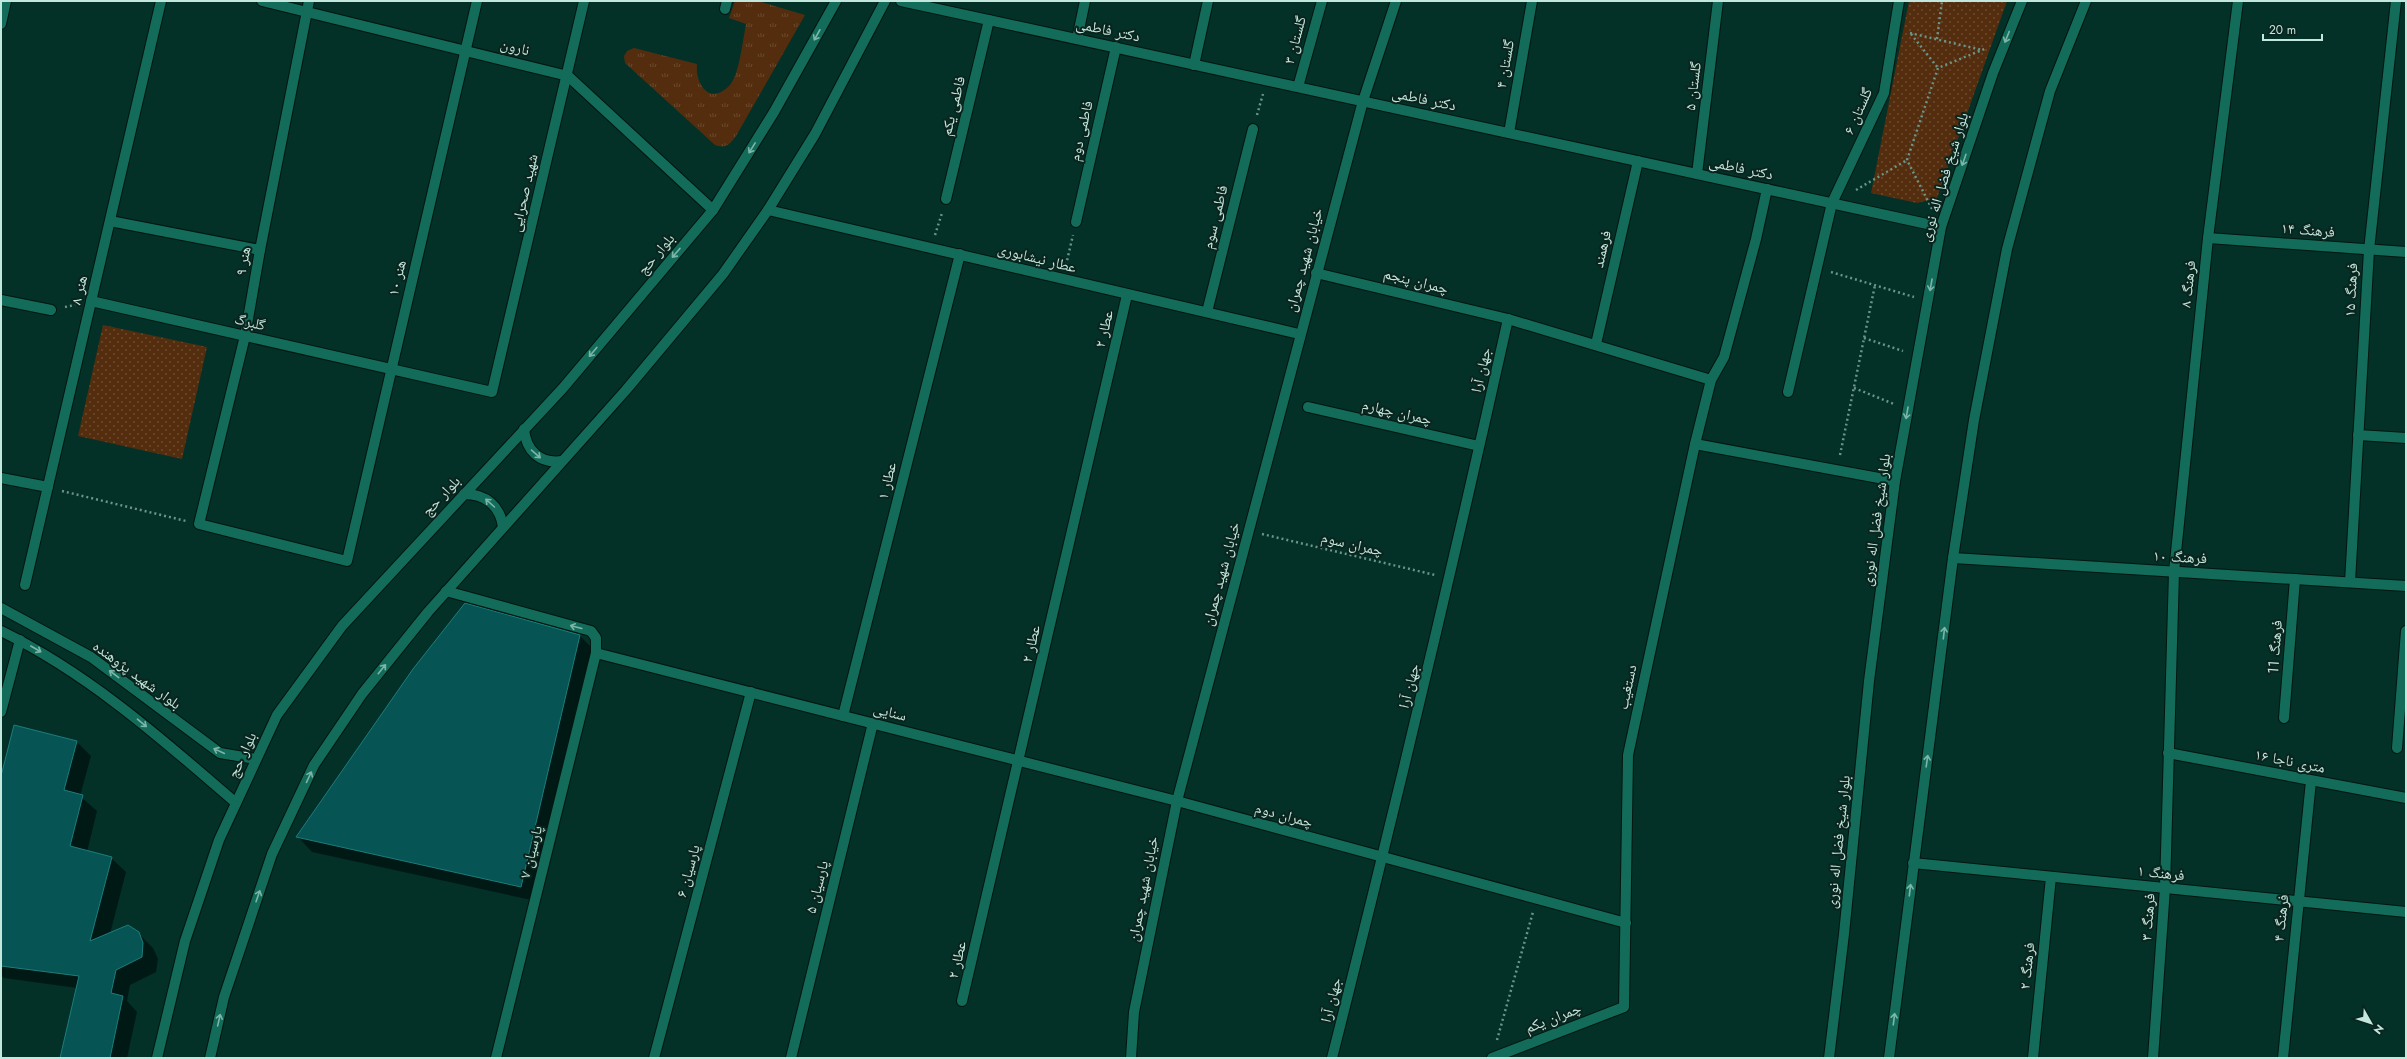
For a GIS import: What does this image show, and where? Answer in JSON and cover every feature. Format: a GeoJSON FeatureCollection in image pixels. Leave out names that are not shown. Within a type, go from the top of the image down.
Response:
{"type":"FeatureCollection","features":[{"type":"Feature","properties":{"kind":"street"},"geometry":{"type":"LineString","coordinates":[[1,24],[6,1]]}},
{"type":"Feature","properties":{"kind":"street","name":"هنر ۸"},"geometry":{"type":"LineString","coordinates":[[25,585],[162,1]]}},
{"type":"Feature","properties":{"kind":"street","name":"نارون"},"geometry":{"type":"LineString","coordinates":[[262,1],[568,76],[714,210]]}},
{"type":"Feature","properties":{"kind":"street","name":"هنر ۹"},"geometry":{"type":"LineString","coordinates":[[199,524],[245,336],[260,250],[309,1]]}},
{"type":"Feature","properties":{"kind":"street","name":"هنر ۱۰"},"geometry":{"type":"LineString","coordinates":[[199,524],[347,561],[390,369],[467,51],[477,1]]}},
{"type":"Feature","properties":{"kind":"street","name":"شهید صحرایی"},"geometry":{"type":"LineString","coordinates":[[492,392],[568,76],[584,1]]}},
{"type":"Feature","properties":{"kind":"street","name":"بلوار حج"},"geometry":{"type":"LineString","coordinates":[[157,1058],[185,941],[219,840],[277,716],[342,626],[563,388],[714,210],[774,112],[836,1]]}},
{"type":"Feature","properties":{"kind":"street"},"geometry":{"type":"LineString","coordinates":[[210,1058],[224,997],[272,854],[314,765],[362,694],[446,591],[562,461],[723,274],[768,210],[815,134],[885,1]]}},
{"type":"Feature","properties":{"kind":"street","name":"دکتر فاطمی"},"geometry":{"type":"LineString","coordinates":[[901,1],[1941,227]]}},
{"type":"Feature","properties":{"kind":"street"},"geometry":{"type":"LineString","coordinates":[[1077,39],[1085,1]]}},
{"type":"Feature","properties":{"kind":"street"},"geometry":{"type":"LineString","coordinates":[[1194,65],[1208,1]]}},
{"type":"Feature","properties":{"kind":"street","name":"گلستان ۳"},"geometry":{"type":"LineString","coordinates":[[1298,87],[1322,1]]}},
{"type":"Feature","properties":{"kind":"street","name":"خیابان شهید چمران"},"geometry":{"type":"LineString","coordinates":[[1132,1058],[1134,1012],[1177,801],[1299,334],[1363,102],[1396,1]]}},
{"type":"Feature","properties":{"kind":"street","name":"گلستان ۴"},"geometry":{"type":"LineString","coordinates":[[1509,133],[1532,1]]}},
{"type":"Feature","properties":{"kind":"street","name":"گلستان ۵"},"geometry":{"type":"LineString","coordinates":[[1697,174],[1718,1]]}},
{"type":"Feature","properties":{"kind":"street","name":"گلستان ۶"},"geometry":{"type":"LineString","coordinates":[[1788,392],[1832,203],[1884,93],[1899,1]]}},
{"type":"Feature","properties":{"kind":"street","name":"بلوار شیخ فضل اله نوری"},"geometry":{"type":"LineString","coordinates":[[1829,1058],[1844,934],[1870,681],[1895,482],[1941,227],[2006,40],[2022,1]]}},
{"type":"Feature","properties":{"kind":"street"},"geometry":{"type":"LineString","coordinates":[[1889,1058],[1953,558],[1974,420],[2007,249],[2050,91],[2086,1]]}},
{"type":"Feature","properties":{"kind":"street","name":"فرهنگ ۸"},"geometry":{"type":"LineString","coordinates":[[2168,753],[2174,572],[2208,238],[2238,1]]}},
{"type":"Feature","properties":{"kind":"street","name":"فرهنگ ۱۵"},"geometry":{"type":"LineString","coordinates":[[2350,582],[2369,250],[2396,1]]}},
{"type":"Feature","properties":{"kind":"street","name":"فاطمی یکم"},"geometry":{"type":"LineString","coordinates":[[946,199],[989,20]]}},
{"type":"Feature","properties":{"kind":"street","name":"فاطمی دوم"},"geometry":{"type":"LineString","coordinates":[[1076,222],[1116,48]]}},
{"type":"Feature","properties":{"kind":"street","name":"فاطمی سوم"},"geometry":{"type":"LineString","coordinates":[[1207,312],[1253,130]]}},
{"type":"Feature","properties":{"kind":"street","name":"فرهمند"},"geometry":{"type":"LineString","coordinates":[[1596,344],[1638,161]]}},
{"type":"Feature","properties":{"kind":"street","name":"دستغیب"},"geometry":{"type":"LineString","coordinates":[[1624,1007],[1628,755],[1695,444],[1711,380],[1724,357],[1756,239],[1767,189]]}},
{"type":"Feature","properties":{"kind":"street","name":"عطار نیشابوری"},"geometry":{"type":"LineString","coordinates":[[768,210],[1299,334]]}},
{"type":"Feature","properties":{"kind":"street"},"geometry":{"type":"LineString","coordinates":[[110,221],[260,250]]}},
{"type":"Feature","properties":{"kind":"street","name":"فرهنگ ۱۴"},"geometry":{"type":"LineString","coordinates":[[2208,238],[2406,252]]}},
{"type":"Feature","properties":{"kind":"street","name":"عطار ۱"},"geometry":{"type":"LineString","coordinates":[[843,716],[960,254]]}},
{"type":"Feature","properties":{"kind":"street","name":"چمران پنجم"},"geometry":{"type":"LineString","coordinates":[[1316,273],[1508,319],[1596,344],[1711,380]]}},
{"type":"Feature","properties":{"kind":"street","name":"عطار ۲"},"geometry":{"type":"LineString","coordinates":[[962,1001],[1127,295]]}},
{"type":"Feature","properties":{"kind":"street"},"geometry":{"type":"LineString","coordinates":[[1,300],[51,310]]}},
{"type":"Feature","properties":{"kind":"street","name":"گلبرگ"},"geometry":{"type":"LineString","coordinates":[[91,301],[492,392]]}},
{"type":"Feature","properties":{"kind":"street","name":"جهان آرا"},"geometry":{"type":"LineString","coordinates":[[1332,1058],[1383,858],[1450,578],[1508,319]]}},
{"type":"Feature","properties":{"kind":"street","name":"چمران چهارم"},"geometry":{"type":"LineString","coordinates":[[1308,407],[1479,446]]}},
{"type":"Feature","properties":{"kind":"street"},"geometry":{"type":"LineString","coordinates":[[524,429],[527,443],[534,454],[547,461],[562,461]]}},
{"type":"Feature","properties":{"kind":"street"},"geometry":{"type":"LineString","coordinates":[[2358,435],[2406,438]]}},
{"type":"Feature","properties":{"kind":"street"},"geometry":{"type":"LineString","coordinates":[[1695,444],[1895,482]]}},
{"type":"Feature","properties":{"kind":"street"},"geometry":{"type":"LineString","coordinates":[[1,478],[48,487]]}},
{"type":"Feature","properties":{"kind":"street"},"geometry":{"type":"LineString","coordinates":[[464,494],[480,495],[492,504],[498,510],[503,527]]}},
{"type":"Feature","properties":{"kind":"street","name":"فرهنگ ۱۰"},"geometry":{"type":"LineString","coordinates":[[1953,558],[2406,586]]}},
{"type":"Feature","properties":{"kind":"street","name":"فرهنگ 11"},"geometry":{"type":"LineString","coordinates":[[2284,718],[2295,579]]}},
{"type":"Feature","properties":{"kind":"street"},"geometry":{"type":"LineString","coordinates":[[446,591],[591,632],[596,638],[596,653]]}},
{"type":"Feature","properties":{"kind":"street","name":"بلوار شهید پژوهنده"},"geometry":{"type":"LineString","coordinates":[[1,608],[92,657],[220,752],[256,759]]}},
{"type":"Feature","properties":{"kind":"street"},"geometry":{"type":"LineString","coordinates":[[1,631],[35,648],[112,699],[236,803]]}},
{"type":"Feature","properties":{"kind":"street"},"geometry":{"type":"LineString","coordinates":[[2397,748],[2406,631]]}},
{"type":"Feature","properties":{"kind":"street"},"geometry":{"type":"LineString","coordinates":[[1,712],[20,640]]}},
{"type":"Feature","properties":{"kind":"street","name":"سنایی"},"geometry":{"type":"LineString","coordinates":[[596,653],[1177,801]]}},
{"type":"Feature","properties":{"kind":"street","name":"پارسیان ۷"},"geometry":{"type":"LineString","coordinates":[[496,1058],[596,653]]}},
{"type":"Feature","properties":{"kind":"street","name":"پارسیان ۶"},"geometry":{"type":"LineString","coordinates":[[654,1058],[751,692]]}},
{"type":"Feature","properties":{"kind":"street","name":"پارسیان ۵"},"geometry":{"type":"LineString","coordinates":[[791,1058],[872,723]]}},
{"type":"Feature","properties":{"kind":"street","name":"۱۶ متری ناجا"},"geometry":{"type":"LineString","coordinates":[[2168,753],[2406,798]]}},
{"type":"Feature","properties":{"kind":"street","name":"فرهنگ ۳"},"geometry":{"type":"LineString","coordinates":[[2153,1058],[2165,888],[2168,753]]}},
{"type":"Feature","properties":{"kind":"street","name":"فرهنگ ۴"},"geometry":{"type":"LineString","coordinates":[[2283,1058],[2311,781]]}},
{"type":"Feature","properties":{"kind":"street","name":"چمران دوم"},"geometry":{"type":"LineString","coordinates":[[1177,801],[1626,923]]}},
{"type":"Feature","properties":{"kind":"street","name":"فرهنگ ۱"},"geometry":{"type":"LineString","coordinates":[[1914,863],[2406,912]]}},
{"type":"Feature","properties":{"kind":"street","name":"فرهنگ ۲"},"geometry":{"type":"LineString","coordinates":[[2033,1058],[2051,877]]}},
{"type":"Feature","properties":{"kind":"street","name":"چمران یکم"},"geometry":{"type":"LineString","coordinates":[[1492,1058],[1624,1007]]}},
{"type":"Feature","properties":{"kind":"path"},"geometry":{"type":"LineString","coordinates":[[1937,39],[1942,1]]}},
{"type":"Feature","properties":{"kind":"path"},"geometry":{"type":"LineString","coordinates":[[1897,15],[1938,68]]}},
{"type":"Feature","properties":{"kind":"path"},"geometry":{"type":"LineString","coordinates":[[1910,33],[1982,50]]}},
{"type":"Feature","properties":{"kind":"path"},"geometry":{"type":"LineString","coordinates":[[1832,203],[1907,160],[1938,68],[2006,40]]}},
{"type":"Feature","properties":{"kind":"path"},"geometry":{"type":"LineString","coordinates":[[1253,130],[1267,80]]}},
{"type":"Feature","properties":{"kind":"path"},"geometry":{"type":"LineString","coordinates":[[1907,160],[1941,227]]}},
{"type":"Feature","properties":{"kind":"path"},"geometry":{"type":"LineString","coordinates":[[931,248],[946,199]]}},
{"type":"Feature","properties":{"kind":"path"},"geometry":{"type":"LineString","coordinates":[[1062,279],[1076,222]]}},
{"type":"Feature","properties":{"kind":"path"},"geometry":{"type":"LineString","coordinates":[[1817,267],[1928,302]]}},
{"type":"Feature","properties":{"kind":"path"},"geometry":{"type":"LineString","coordinates":[[1837,470],[1875,285]]}},
{"type":"Feature","properties":{"kind":"path"},"geometry":{"type":"LineString","coordinates":[[51,310],[91,301]]}},
{"type":"Feature","properties":{"kind":"path"},"geometry":{"type":"LineString","coordinates":[[1864,338],[1918,356]]}},
{"type":"Feature","properties":{"kind":"path"},"geometry":{"type":"LineString","coordinates":[[1854,388],[1908,409]]}},
{"type":"Feature","properties":{"kind":"path"},"geometry":{"type":"LineString","coordinates":[[48,487],[199,524]]}},
{"type":"Feature","properties":{"kind":"path","name":"چمران سوم"},"geometry":{"type":"LineString","coordinates":[[1248,531],[1450,578]]}},
{"type":"Feature","properties":{"kind":"path"},"geometry":{"type":"LineString","coordinates":[[1492,1058],[1537,898]]}},
{"type":"Feature","properties":{"kind":"green space"},"geometry":{"type":"Polygon","coordinates":[[[735,1],[758,1],[805,15],[736,136],[727,145],[719,146],[715,145],[625,63],[624,56],[627,51],[634,48],[697,64],[698,78],[705,90],[715,94],[722,92],[729,86],[735,75],[746,24],[729,18],[735,1]]]}},
{"type":"Feature","properties":{"kind":"green space"},"geometry":{"type":"Polygon","coordinates":[[[1909,1],[2007,1],[1937,198],[1917,203],[1871,193],[1909,1]]]}},
{"type":"Feature","properties":{"kind":"green space"},"geometry":{"type":"Polygon","coordinates":[[[103,325],[207,347],[182,459],[78,436],[103,325]]]}},
{"type":"Feature","properties":{"kind":"building"},"geometry":{"type":"Polygon","coordinates":[[[465,603],[580,635],[521,887],[296,837],[413,669],[465,603]]]}},
{"type":"Feature","properties":{"kind":"building"},"geometry":{"type":"Polygon","coordinates":[[[14,725],[77,741],[64,790],[83,795],[70,846],[112,857],[90,941],[128,925],[139,932],[143,943],[142,957],[116,970],[111,993],[123,996],[110,1058],[60,1058],[79,976],[1,966],[1,776],[14,725]]]}}]}
